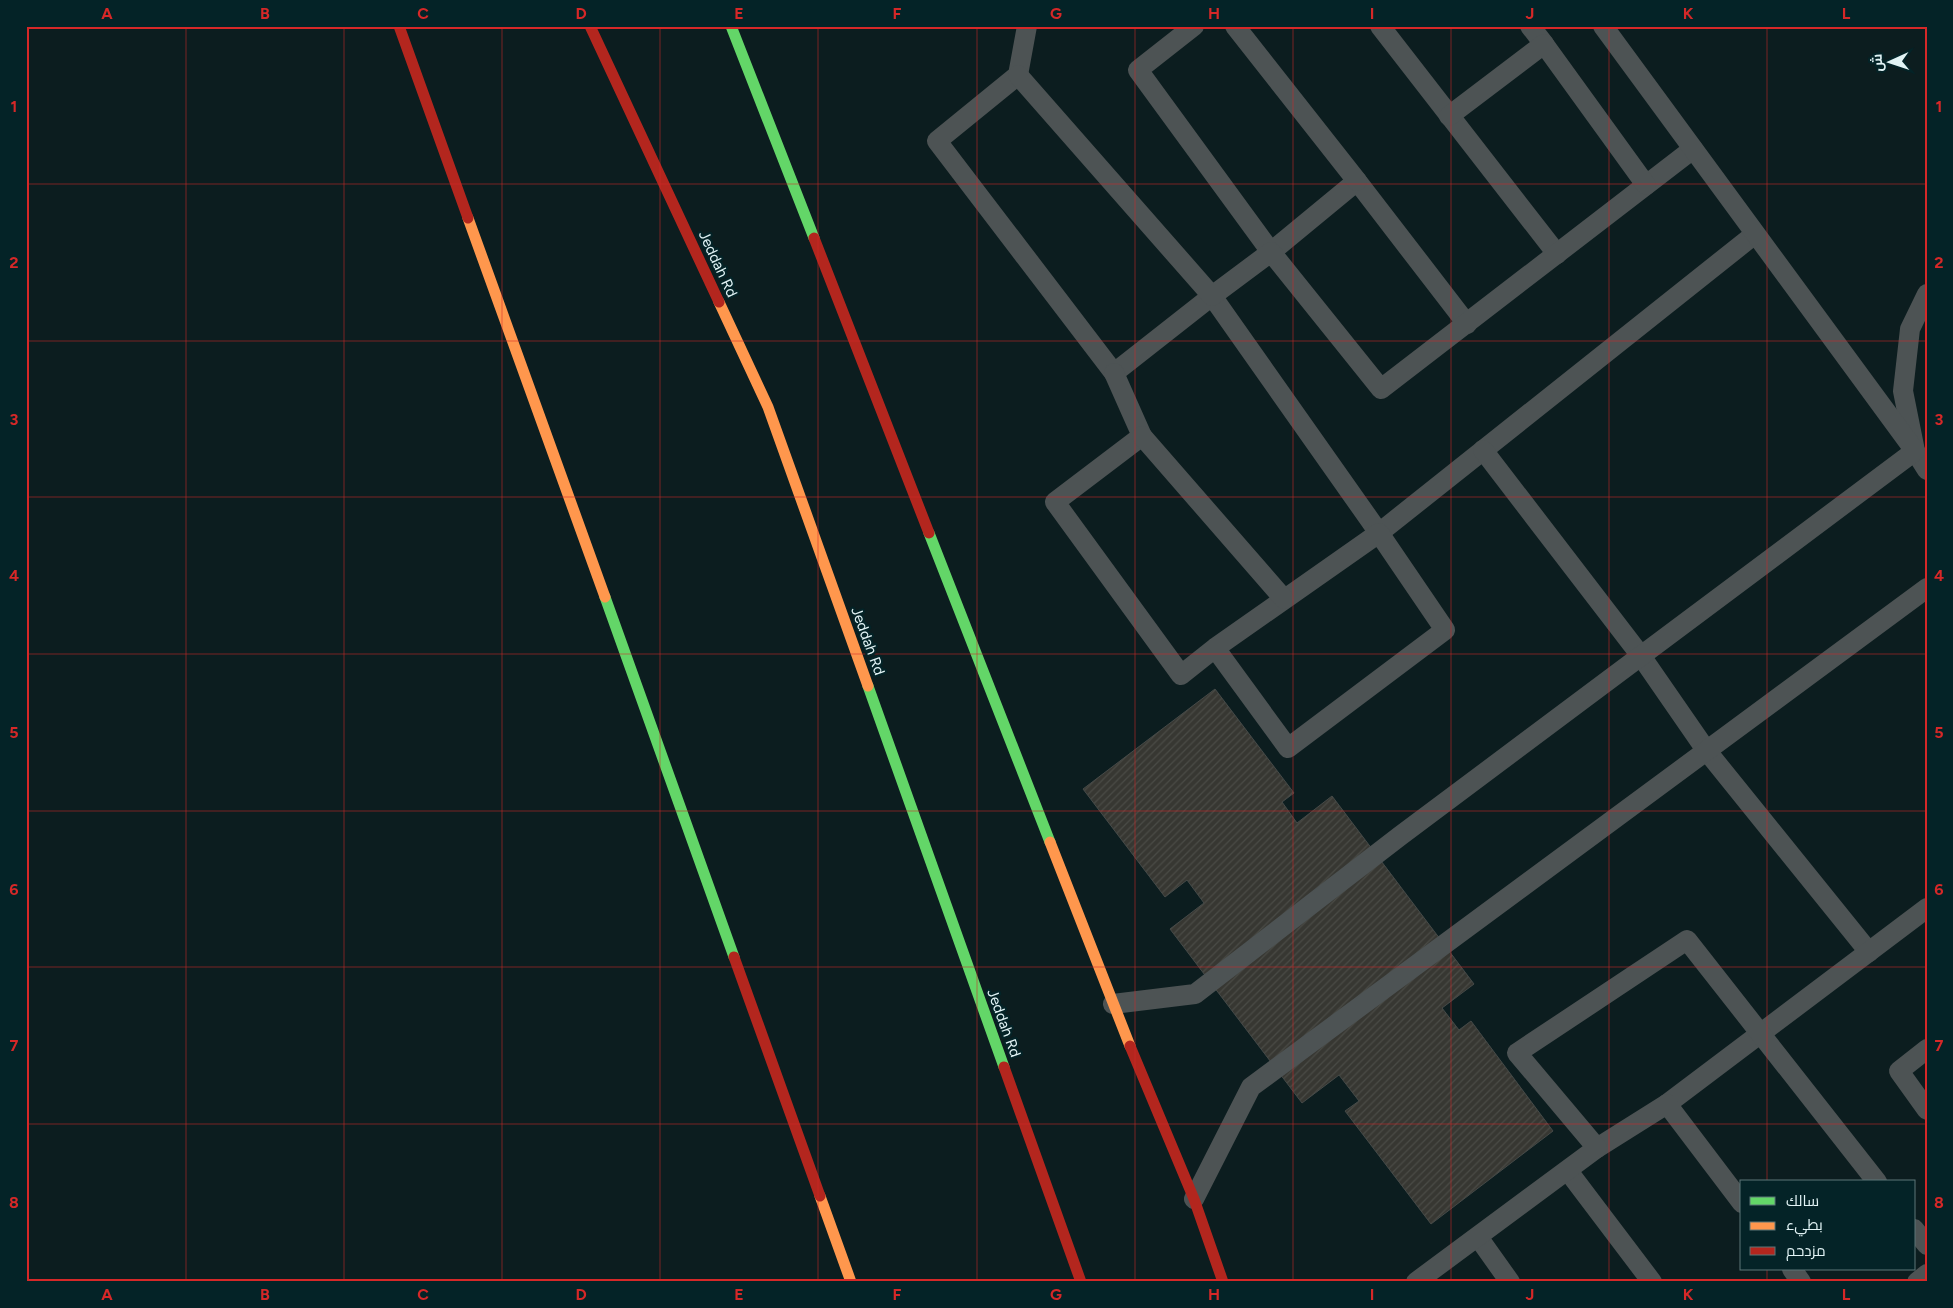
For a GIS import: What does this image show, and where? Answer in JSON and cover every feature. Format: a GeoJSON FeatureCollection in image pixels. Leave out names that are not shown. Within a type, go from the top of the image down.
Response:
{"type":"FeatureCollection","features":[{"type":"Feature","properties":{"kind":"main road"},"geometry":{"type":"LineString","coordinates":[[399,26],[851,1282]]}},
{"type":"Feature","properties":{"kind":"main road","name":"Jeddah Rd"},"geometry":{"type":"LineString","coordinates":[[590,26],[768,407],[1081,1282]]}},
{"type":"Feature","properties":{"kind":"main road"},"geometry":{"type":"LineString","coordinates":[[731,26],[1113,1004],[1194,1199],[1223,1282]]}},
{"type":"Feature","properties":{"kind":"lane"},"geometry":{"type":"LineString","coordinates":[[1027,26],[1018,75],[937,141],[1114,373],[1142,436],[1284,599]]}},
{"type":"Feature","properties":{"kind":"lane"},"geometry":{"type":"LineString","coordinates":[[1194,26],[1138,70],[1271,252],[1381,389],[1693,149]]}},
{"type":"Feature","properties":{"kind":"lane"},"geometry":{"type":"LineString","coordinates":[[1234,26],[1467,324]]}},
{"type":"Feature","properties":{"kind":"lane"},"geometry":{"type":"LineString","coordinates":[[1380,26],[1556,254]]}},
{"type":"Feature","properties":{"kind":"lane"},"geometry":{"type":"LineString","coordinates":[[1530,26],[1646,185]]}},
{"type":"Feature","properties":{"kind":"lane"},"geometry":{"type":"LineString","coordinates":[[1604,26],[1927,470]]}},
{"type":"Feature","properties":{"kind":"lane"},"geometry":{"type":"LineString","coordinates":[[1450,116],[1544,44]]}},
{"type":"Feature","properties":{"kind":"lane"},"geometry":{"type":"LineString","coordinates":[[1018,75],[1212,296],[1379,533],[1444,630],[1288,748],[1215,648]]}},
{"type":"Feature","properties":{"kind":"lane"},"geometry":{"type":"LineString","coordinates":[[1114,373],[1271,252],[1357,181]]}},
{"type":"Feature","properties":{"kind":"lane"},"geometry":{"type":"LineString","coordinates":[[1142,436],[1055,502],[1180,675],[1215,648],[1379,533],[1755,234]]}},
{"type":"Feature","properties":{"kind":"lane"},"geometry":{"type":"LineString","coordinates":[[1915,451],[1903,391],[1910,329],[1927,294]]}},
{"type":"Feature","properties":{"kind":"lane"},"geometry":{"type":"LineString","coordinates":[[1483,450],[1641,656],[1706,750],[1869,952]]}},
{"type":"Feature","properties":{"kind":"lane"},"geometry":{"type":"LineString","coordinates":[[1113,1004],[1195,994],[1400,836],[1915,451]]}},
{"type":"Feature","properties":{"kind":"lane"},"geometry":{"type":"LineString","coordinates":[[1194,1199],[1251,1087],[1927,588]]}},
{"type":"Feature","properties":{"kind":"lane"},"geometry":{"type":"LineString","coordinates":[[1416,1282],[1597,1148],[1667,1104],[1927,908]]}},
{"type":"Feature","properties":{"kind":"lane"},"geometry":{"type":"LineString","coordinates":[[1597,1148],[1517,1053],[1687,940],[1875,1180]]}},
{"type":"Feature","properties":{"kind":"lane"},"geometry":{"type":"LineString","coordinates":[[1927,1049],[1900,1071],[1927,1110]]}},
{"type":"Feature","properties":{"kind":"lane"},"geometry":{"type":"LineString","coordinates":[[1667,1104],[1740,1200]]}},
{"type":"Feature","properties":{"kind":"lane"},"geometry":{"type":"LineString","coordinates":[[1568,1170],[1652,1282]]}},
{"type":"Feature","properties":{"kind":"lane"},"geometry":{"type":"LineString","coordinates":[[1916,1231],[1927,1245]]}},
{"type":"Feature","properties":{"kind":"lane"},"geometry":{"type":"LineString","coordinates":[[1478,1237],[1510,1282]]}},
{"type":"Feature","properties":{"kind":"lane"},"geometry":{"type":"LineString","coordinates":[[1793,1270],[1801,1282]]}},
{"type":"Feature","properties":{"kind":"lane"},"geometry":{"type":"LineString","coordinates":[[1917,1282],[1927,1274]]}},
{"type":"Feature","properties":{"kind":"building"},"geometry":{"type":"Polygon","coordinates":[[[1215,689],[1294,793],[1282,802],[1297,823],[1332,796],[1474,984],[1442,1008],[1459,1030],[1471,1021],[1553,1131],[1431,1224],[1345,1111],[1359,1101],[1339,1075],[1302,1103],[1170,929],[1204,903],[1187,880],[1165,897],[1083,789],[1215,689]]]}},
{"type":"Feature","properties":{"kind":"traffic: fast"},"geometry":{"type":"LineString","coordinates":[[731,26],[814,238]]}},
{"type":"Feature","properties":{"kind":"traffic: fast"},"geometry":{"type":"LineString","coordinates":[[929,533],[1050,842]]}},
{"type":"Feature","properties":{"kind":"traffic: fast"},"geometry":{"type":"LineString","coordinates":[[605,597],[734,957]]}},
{"type":"Feature","properties":{"kind":"traffic: fast"},"geometry":{"type":"LineString","coordinates":[[868,686],[1004,1067]]}},
{"type":"Feature","properties":{"kind":"traffic: slow"},"geometry":{"type":"LineString","coordinates":[[468,218],[605,597]]}},
{"type":"Feature","properties":{"kind":"traffic: slow"},"geometry":{"type":"LineString","coordinates":[[719,302],[768,407],[868,686]]}},
{"type":"Feature","properties":{"kind":"traffic: slow"},"geometry":{"type":"LineString","coordinates":[[1050,842],[1130,1046]]}},
{"type":"Feature","properties":{"kind":"traffic: slow"},"geometry":{"type":"LineString","coordinates":[[820,1196],[851,1282]]}},
{"type":"Feature","properties":{"kind":"traffic: jam"},"geometry":{"type":"LineString","coordinates":[[399,26],[468,218]]}},
{"type":"Feature","properties":{"kind":"traffic: jam"},"geometry":{"type":"LineString","coordinates":[[590,26],[719,302]]}},
{"type":"Feature","properties":{"kind":"traffic: jam"},"geometry":{"type":"LineString","coordinates":[[814,238],[929,533]]}},
{"type":"Feature","properties":{"kind":"traffic: jam"},"geometry":{"type":"LineString","coordinates":[[734,957],[820,1196]]}},
{"type":"Feature","properties":{"kind":"traffic: jam"},"geometry":{"type":"LineString","coordinates":[[1130,1046],[1194,1199],[1223,1282]]}},
{"type":"Feature","properties":{"kind":"traffic: jam"},"geometry":{"type":"LineString","coordinates":[[1004,1067],[1081,1282]]}}]}
